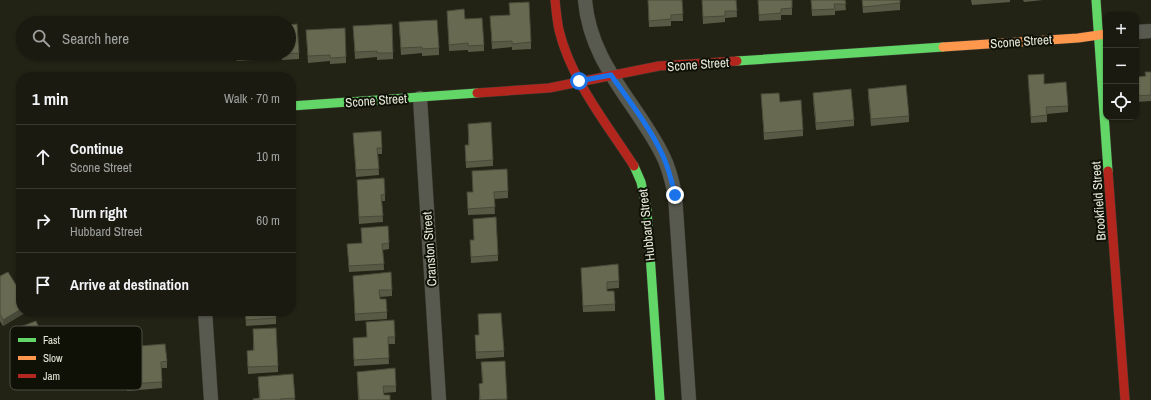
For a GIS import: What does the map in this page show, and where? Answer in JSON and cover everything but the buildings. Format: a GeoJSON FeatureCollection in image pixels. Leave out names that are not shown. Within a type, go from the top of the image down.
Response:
{"type":"FeatureCollection","features":[{"type":"Feature","properties":{"kind":"street","name":"Hubbard Street"},"geometry":{"type":"LineString","coordinates":[[555,0],[557,18],[564,48],[579,81],[634,166],[645,196],[660,400]]}},
{"type":"Feature","properties":{"kind":"street"},"geometry":{"type":"LineString","coordinates":[[585,0],[591,31],[597,49],[611,75],[663,155],[671,177],[675,195],[689,400]]}},
{"type":"Feature","properties":{"kind":"street","name":"Brookfield Street"},"geometry":{"type":"LineString","coordinates":[[1096,0],[1102,35],[1125,400]]}},
{"type":"Feature","properties":{"kind":"street"},"geometry":{"type":"LineString","coordinates":[[1139,32],[1151,31]]}},
{"type":"Feature","properties":{"kind":"street","name":"Scone Street"},"geometry":{"type":"LineString","coordinates":[[296,106],[549,88],[659,66],[1102,35]]}},
{"type":"Feature","properties":{"kind":"street","name":"Cranston Street"},"geometry":{"type":"LineString","coordinates":[[420,98],[439,400]]}},
{"type":"Feature","properties":{"kind":"street"},"geometry":{"type":"LineString","coordinates":[[205,316],[211,400]]}},
{"type":"Feature","properties":{"kind":"traffic: fast"},"geometry":{"type":"LineString","coordinates":[[1096,0],[1108,171]]}},
{"type":"Feature","properties":{"kind":"traffic: fast"},"geometry":{"type":"LineString","coordinates":[[737,61],[943,47]]}},
{"type":"Feature","properties":{"kind":"traffic: fast"},"geometry":{"type":"LineString","coordinates":[[296,106],[477,93]]}},
{"type":"Feature","properties":{"kind":"traffic: fast"},"geometry":{"type":"LineString","coordinates":[[634,166],[641,182],[647,210],[660,400]]}},
{"type":"Feature","properties":{"kind":"traffic: slow"},"geometry":{"type":"LineString","coordinates":[[943,47],[1078,38],[1103,34]]}},
{"type":"Feature","properties":{"kind":"traffic: jam"},"geometry":{"type":"LineString","coordinates":[[555,0],[559,30],[572,66],[591,101],[634,166]]}},
{"type":"Feature","properties":{"kind":"traffic: jam"},"geometry":{"type":"LineString","coordinates":[[477,93],[549,88],[659,66],[737,61]]}},
{"type":"Feature","properties":{"kind":"traffic: jam"},"geometry":{"type":"LineString","coordinates":[[1108,171],[1125,400]]}},
{"type":"Feature","properties":{"kind":"route"},"geometry":{"type":"LineString","coordinates":[[579,81],[611,75],[663,155],[671,177],[675,195]]}}]}
